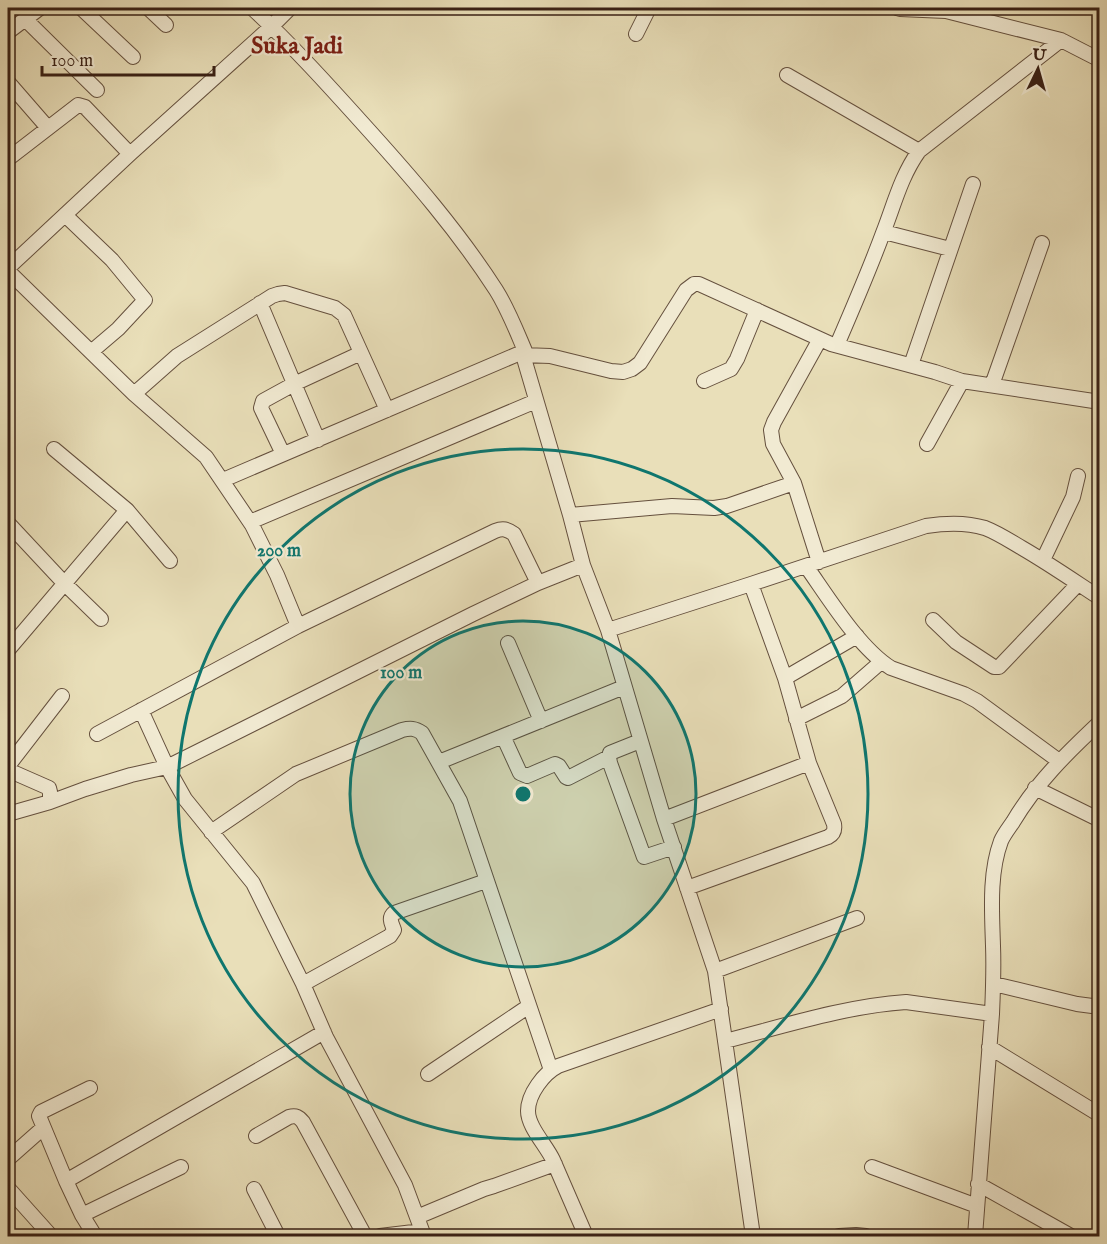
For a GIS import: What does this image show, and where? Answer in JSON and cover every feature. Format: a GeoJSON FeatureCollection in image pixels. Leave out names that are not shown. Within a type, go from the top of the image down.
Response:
{"type":"FeatureCollection","features":[{"type":"Feature","properties":{"kind":"street"},"geometry":{"type":"LineString","coordinates":[[81,8],[133,57]]}},
{"type":"Feature","properties":{"kind":"street"},"geometry":{"type":"LineString","coordinates":[[148,8],[166,25]]}},
{"type":"Feature","properties":{"kind":"street"},"geometry":{"type":"LineString","coordinates":[[252,8],[272,26],[370,131],[439,211],[496,291],[511,318],[524,353],[583,565],[608,630],[664,819],[715,971],[753,1236]]}},
{"type":"Feature","properties":{"kind":"street"},"geometry":{"type":"LineString","coordinates":[[290,8],[129,154],[8,269],[134,394],[206,457],[250,522],[277,575],[298,626]]}},
{"type":"Feature","properties":{"kind":"street"},"geometry":{"type":"LineString","coordinates":[[633,8],[648,11],[636,34]]}},
{"type":"Feature","properties":{"kind":"street"},"geometry":{"type":"LineString","coordinates":[[899,8],[946,11],[1061,40],[1100,60]]}},
{"type":"Feature","properties":{"kind":"street"},"geometry":{"type":"LineString","coordinates":[[8,32],[33,11],[97,90]]}},
{"type":"Feature","properties":{"kind":"street"},"geometry":{"type":"LineString","coordinates":[[837,345],[884,232],[905,173],[919,152],[1061,40]]}},
{"type":"Feature","properties":{"kind":"street"},"geometry":{"type":"LineString","coordinates":[[787,75],[919,152]]}},
{"type":"Feature","properties":{"kind":"street"},"geometry":{"type":"LineString","coordinates":[[8,82],[48,128]]}},
{"type":"Feature","properties":{"kind":"street"},"geometry":{"type":"LineString","coordinates":[[8,159],[74,107],[82,106],[129,154]]}},
{"type":"Feature","properties":{"kind":"street"},"geometry":{"type":"LineString","coordinates":[[911,365],[973,184]]}},
{"type":"Feature","properties":{"kind":"street"},"geometry":{"type":"LineString","coordinates":[[65,215],[112,260],[145,300],[118,329],[91,352]]}},
{"type":"Feature","properties":{"kind":"street"},"geometry":{"type":"LineString","coordinates":[[884,232],[950,249]]}},
{"type":"Feature","properties":{"kind":"street"},"geometry":{"type":"LineString","coordinates":[[992,386],[1042,243]]}},
{"type":"Feature","properties":{"kind":"street"},"geometry":{"type":"LineString","coordinates":[[223,480],[524,353],[550,356],[623,372],[632,369],[640,363],[686,290],[694,284],[703,285],[837,345],[962,381],[1100,402]]}},
{"type":"Feature","properties":{"kind":"street"},"geometry":{"type":"LineString","coordinates":[[134,394],[177,356],[260,303],[285,293],[335,308],[344,315],[387,410]]}},
{"type":"Feature","properties":{"kind":"street"},"geometry":{"type":"LineString","coordinates":[[260,303],[318,440]]}},
{"type":"Feature","properties":{"kind":"street"},"geometry":{"type":"LineString","coordinates":[[704,381],[731,369],[757,310]]}},
{"type":"Feature","properties":{"kind":"street"},"geometry":{"type":"LineString","coordinates":[[820,339],[771,430],[773,444],[794,483],[813,564],[857,636],[881,662],[977,701],[1059,761]]}},
{"type":"Feature","properties":{"kind":"street"},"geometry":{"type":"LineString","coordinates":[[283,454],[261,408],[263,401],[361,353]]}},
{"type":"Feature","properties":{"kind":"street"},"geometry":{"type":"LineString","coordinates":[[927,444],[962,381]]}},
{"type":"Feature","properties":{"kind":"street"},"geometry":{"type":"LineString","coordinates":[[250,522],[536,400]]}},
{"type":"Feature","properties":{"kind":"street"},"geometry":{"type":"LineString","coordinates":[[54,449],[127,510],[170,561]]}},
{"type":"Feature","properties":{"kind":"street"},"geometry":{"type":"LineString","coordinates":[[1042,560],[1073,497],[1078,476]]}},
{"type":"Feature","properties":{"kind":"street"},"geometry":{"type":"LineString","coordinates":[[570,515],[672,506],[714,508],[727,506],[794,483]]}},
{"type":"Feature","properties":{"kind":"street"},"geometry":{"type":"LineString","coordinates":[[8,648],[127,510]]}},
{"type":"Feature","properties":{"kind":"street"},"geometry":{"type":"LineString","coordinates":[[8,523],[101,619]]}},
{"type":"Feature","properties":{"kind":"street"},"geometry":{"type":"LineString","coordinates":[[608,630],[926,526],[939,524],[970,525],[999,534],[1100,598]]}},
{"type":"Feature","properties":{"kind":"street"},"geometry":{"type":"LineString","coordinates":[[97,734],[298,626],[495,531],[502,529],[514,534],[538,583]]}},
{"type":"Feature","properties":{"kind":"street"},"geometry":{"type":"LineString","coordinates":[[8,813],[167,766],[463,619],[538,583],[583,565]]}},
{"type":"Feature","properties":{"kind":"street"},"geometry":{"type":"LineString","coordinates":[[687,888],[828,837],[835,829],[809,763],[785,678],[751,584]]}},
{"type":"Feature","properties":{"kind":"street"},"geometry":{"type":"LineString","coordinates":[[933,620],[956,642],[994,667],[999,667],[1078,584]]}},
{"type":"Feature","properties":{"kind":"street"},"geometry":{"type":"LineString","coordinates":[[785,678],[857,636]]}},
{"type":"Feature","properties":{"kind":"street"},"geometry":{"type":"LineString","coordinates":[[508,643],[541,721]]}},
{"type":"Feature","properties":{"kind":"street"},"geometry":{"type":"LineString","coordinates":[[796,719],[842,696],[881,662]]}},
{"type":"Feature","properties":{"kind":"street"},"geometry":{"type":"LineString","coordinates":[[439,762],[624,687]]}},
{"type":"Feature","properties":{"kind":"street"},"geometry":{"type":"LineString","coordinates":[[50,802],[49,788],[8,768],[62,696]]}},
{"type":"Feature","properties":{"kind":"street"},"geometry":{"type":"LineString","coordinates":[[141,710],[185,799],[253,884],[303,984],[324,1032],[405,1185],[423,1234],[380,1236]]}},
{"type":"Feature","properties":{"kind":"street"},"geometry":{"type":"LineString","coordinates":[[975,1236],[992,1014],[991,899],[1000,842],[1035,788],[1059,761],[1100,722]]}},
{"type":"Feature","properties":{"kind":"street"},"geometry":{"type":"LineString","coordinates":[[211,832],[296,774],[409,728],[417,729],[422,733],[460,801],[551,1070]]}},
{"type":"Feature","properties":{"kind":"street"},"geometry":{"type":"LineString","coordinates":[[503,736],[520,773],[527,776],[555,764],[568,778],[609,757],[613,752],[640,741]]}},
{"type":"Feature","properties":{"kind":"street"},"geometry":{"type":"LineString","coordinates":[[609,757],[644,857],[674,847]]}},
{"type":"Feature","properties":{"kind":"street"},"geometry":{"type":"LineString","coordinates":[[664,819],[809,763]]}},
{"type":"Feature","properties":{"kind":"street"},"geometry":{"type":"LineString","coordinates":[[1035,788],[1100,820]]}},
{"type":"Feature","properties":{"kind":"street"},"geometry":{"type":"LineString","coordinates":[[303,984],[390,936],[394,930],[390,919],[394,913],[486,881]]}},
{"type":"Feature","properties":{"kind":"street"},"geometry":{"type":"LineString","coordinates":[[715,971],[857,918]]}},
{"type":"Feature","properties":{"kind":"street"},"geometry":{"type":"LineString","coordinates":[[993,984],[1077,1004],[1100,1007]]}},
{"type":"Feature","properties":{"kind":"street"},"geometry":{"type":"LineString","coordinates":[[725,1041],[857,1009],[892,1003],[906,1002],[992,1014]]}},
{"type":"Feature","properties":{"kind":"street"},"geometry":{"type":"LineString","coordinates":[[428,1074],[529,1006]]}},
{"type":"Feature","properties":{"kind":"street"},"geometry":{"type":"LineString","coordinates":[[586,1236],[555,1164],[530,1120],[529,1104],[538,1086],[551,1070],[721,1009]]}},
{"type":"Feature","properties":{"kind":"street"},"geometry":{"type":"LineString","coordinates":[[66,1181],[324,1032]]}},
{"type":"Feature","properties":{"kind":"street"},"geometry":{"type":"LineString","coordinates":[[989,1047],[1100,1115]]}},
{"type":"Feature","properties":{"kind":"street"},"geometry":{"type":"LineString","coordinates":[[90,1088],[40,1113],[39,1118],[82,1215],[95,1236]]}},
{"type":"Feature","properties":{"kind":"street"},"geometry":{"type":"LineString","coordinates":[[256,1136],[289,1116],[294,1115],[300,1118],[365,1236]]}},
{"type":"Feature","properties":{"kind":"street"},"geometry":{"type":"LineString","coordinates":[[8,1159],[43,1128]]}},
{"type":"Feature","properties":{"kind":"street"},"geometry":{"type":"LineString","coordinates":[[417,1217],[484,1189],[555,1164]]}},
{"type":"Feature","properties":{"kind":"street"},"geometry":{"type":"LineString","coordinates":[[82,1215],[181,1167]]}},
{"type":"Feature","properties":{"kind":"street"},"geometry":{"type":"LineString","coordinates":[[872,1167],[977,1206]]}},
{"type":"Feature","properties":{"kind":"street"},"geometry":{"type":"LineString","coordinates":[[978,1184],[1071,1236]]}},
{"type":"Feature","properties":{"kind":"street"},"geometry":{"type":"LineString","coordinates":[[8,1188],[51,1236]]}},
{"type":"Feature","properties":{"kind":"street"},"geometry":{"type":"LineString","coordinates":[[254,1189],[278,1236]]}},
{"type":"Feature","properties":{"kind":"street"},"geometry":{"type":"LineString","coordinates":[[839,1236],[867,1236]]}},
{"type":"Feature","properties":{"kind":"district","name":"Suka Jadi"},"geometry":{"type":"Point","coordinates":[297,45]}}]}
